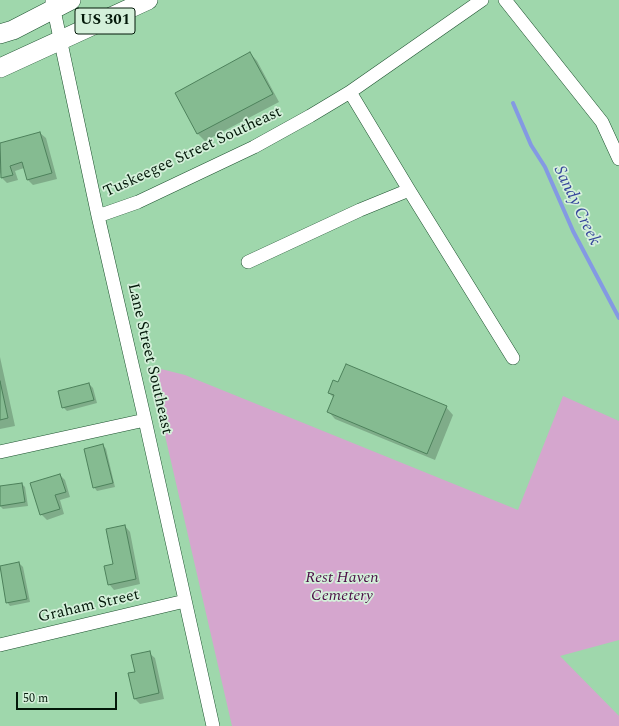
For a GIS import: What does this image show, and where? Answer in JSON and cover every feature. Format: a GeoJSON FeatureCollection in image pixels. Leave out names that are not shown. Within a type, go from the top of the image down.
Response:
{"type":"FeatureCollection","features":[{"type":"Feature","properties":{"kind":"highway","name":"US 301"},"geometry":{"type":"LineString","coordinates":[[0,34],[13,30],[53,4],[71,0]]}},
{"type":"Feature","properties":{"kind":"highway","name":"US 301"},"geometry":{"type":"LineString","coordinates":[[0,68],[62,41],[148,0]]}},
{"type":"Feature","properties":{"kind":"street","name":"Tuskeegee Street Southeast"},"geometry":{"type":"LineString","coordinates":[[98,216],[138,202],[254,147],[350,92],[482,0]]}},
{"type":"Feature","properties":{"kind":"street"},"geometry":{"type":"LineString","coordinates":[[505,0],[602,122],[619,159]]}},
{"type":"Feature","properties":{"kind":"street","name":"Lane Street Southeast"},"geometry":{"type":"LineString","coordinates":[[53,4],[98,216],[146,420],[213,726]]}},
{"type":"Feature","properties":{"kind":"street"},"geometry":{"type":"LineString","coordinates":[[350,92],[409,190],[514,358]]}},
{"type":"Feature","properties":{"kind":"street"},"geometry":{"type":"LineString","coordinates":[[248,262],[360,210],[409,190]]}},
{"type":"Feature","properties":{"kind":"street"},"geometry":{"type":"LineString","coordinates":[[0,452],[146,420]]}},
{"type":"Feature","properties":{"kind":"street","name":"Graham Street"},"geometry":{"type":"LineString","coordinates":[[0,645],[185,602]]}},
{"type":"Feature","properties":{"kind":"green space","name":"Rest Haven Cemetery"},"geometry":{"type":"Polygon","coordinates":[[[149,366],[185,375],[518,510],[563,396],[619,421],[619,640],[560,656],[619,716],[619,726],[232,726],[149,366]]]}},
{"type":"Feature","properties":{"kind":"building"},"geometry":{"type":"Polygon","coordinates":[[[250,52],[273,94],[197,134],[175,93],[250,52]]]}},
{"type":"Feature","properties":{"kind":"building"},"geometry":{"type":"Polygon","coordinates":[[[40,132],[52,173],[27,180],[22,162],[10,166],[13,175],[1,178],[0,143],[40,132]]]}},
{"type":"Feature","properties":{"kind":"building"},"geometry":{"type":"Polygon","coordinates":[[[346,364],[447,406],[427,454],[327,412],[334,395],[328,393],[333,380],[338,382],[346,364]]]}},
{"type":"Feature","properties":{"kind":"building"},"geometry":{"type":"Polygon","coordinates":[[[0,381],[8,418],[0,420],[0,381]]]}},
{"type":"Feature","properties":{"kind":"building"},"geometry":{"type":"Polygon","coordinates":[[[89,383],[94,400],[62,408],[58,391],[89,383]]]}},
{"type":"Feature","properties":{"kind":"building"},"geometry":{"type":"Polygon","coordinates":[[[103,444],[113,483],[93,488],[84,449],[103,444]]]}},
{"type":"Feature","properties":{"kind":"building"},"geometry":{"type":"Polygon","coordinates":[[[60,474],[66,492],[55,495],[60,509],[40,515],[30,483],[60,474]]]}},
{"type":"Feature","properties":{"kind":"building"},"geometry":{"type":"Polygon","coordinates":[[[22,483],[25,502],[0,506],[0,486],[22,483]]]}},
{"type":"Feature","properties":{"kind":"building"},"geometry":{"type":"Polygon","coordinates":[[[125,525],[136,579],[108,585],[104,566],[113,564],[106,529],[125,525]]]}},
{"type":"Feature","properties":{"kind":"building"},"geometry":{"type":"Polygon","coordinates":[[[19,562],[27,599],[6,603],[0,566],[19,562]]]}},
{"type":"Feature","properties":{"kind":"building"},"geometry":{"type":"Polygon","coordinates":[[[150,651],[159,693],[134,699],[128,673],[135,672],[131,655],[150,651]]]}},
{"type":"Feature","properties":{"kind":"waterway","name":"Sandy Creek"},"geometry":{"type":"LineString","coordinates":[[513,103],[531,145],[545,167],[573,231],[619,318]]}}]}
